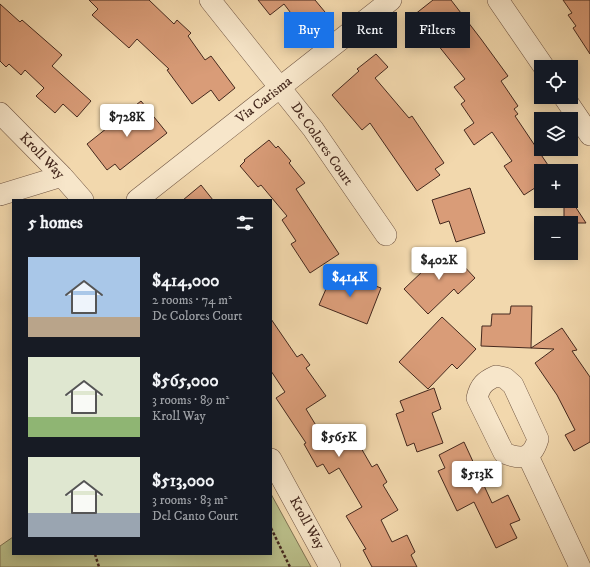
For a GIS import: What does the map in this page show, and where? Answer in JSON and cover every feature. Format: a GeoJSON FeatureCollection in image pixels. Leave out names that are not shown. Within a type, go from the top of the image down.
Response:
{"type":"FeatureCollection","features":[{"type":"Feature","properties":{"kind":"street","name":"De Colores Court"},"geometry":{"type":"LineString","coordinates":[[210,0],[313,129],[386,236]]}},
{"type":"Feature","properties":{"kind":"street","name":"Via Carisma"},"geometry":{"type":"LineString","coordinates":[[138,199],[391,0]]}},
{"type":"Feature","properties":{"kind":"street"},"geometry":{"type":"LineString","coordinates":[[498,0],[539,60]]}},
{"type":"Feature","properties":{"kind":"street"},"geometry":{"type":"LineString","coordinates":[[569,104],[590,135]]}},
{"type":"Feature","properties":{"kind":"street","name":"Kroll Way"},"geometry":{"type":"LineString","coordinates":[[0,113],[62,176],[82,199]]}},
{"type":"Feature","properties":{"kind":"street"},"geometry":{"type":"LineString","coordinates":[[3,190],[62,176]]}},
{"type":"Feature","properties":{"kind":"street"},"geometry":{"type":"LineString","coordinates":[[528,456],[580,567]]}},
{"type":"Feature","properties":{"kind":"street","name":"Kroll Way"},"geometry":{"type":"LineString","coordinates":[[272,461],[330,567]]}},
{"type":"Feature","properties":{"kind":"path"},"geometry":{"type":"LineString","coordinates":[[272,530],[290,567]]}},
{"type":"Feature","properties":{"kind":"path"},"geometry":{"type":"LineString","coordinates":[[95,555],[99,567]]}},
{"type":"Feature","properties":{"kind":"green space"},"geometry":{"type":"Polygon","coordinates":[[[272,496],[311,567],[0,567],[0,546],[12,538],[12,555],[272,555],[272,496]]]}},
{"type":"Feature","properties":{"kind":"building"},"geometry":{"type":"Polygon","coordinates":[[[89,0],[149,0],[174,24],[177,20],[191,33],[188,36],[205,60],[211,56],[235,88],[219,101],[211,90],[192,104],[167,70],[169,69],[137,39],[129,48],[92,15],[98,9],[89,0]]]}},
{"type":"Feature","properties":{"kind":"building"},"geometry":{"type":"Polygon","coordinates":[[[258,0],[315,0],[325,12],[290,12],[284,4],[270,15],[258,0]]]}},
{"type":"Feature","properties":{"kind":"building"},"geometry":{"type":"Polygon","coordinates":[[[433,0],[451,0],[460,12],[418,12],[433,0]]]}},
{"type":"Feature","properties":{"kind":"building"},"geometry":{"type":"Polygon","coordinates":[[[563,0],[590,0],[590,54],[573,28],[576,26],[568,15],[572,13],[563,0]]]}},
{"type":"Feature","properties":{"kind":"building"},"geometry":{"type":"Polygon","coordinates":[[[0,4],[20,22],[22,20],[62,55],[52,66],[91,101],[77,117],[63,104],[55,113],[36,96],[44,88],[25,70],[21,75],[9,64],[6,67],[0,61],[0,4]]]}},
{"type":"Feature","properties":{"kind":"building"},"geometry":{"type":"Polygon","coordinates":[[[470,25],[508,76],[501,81],[518,106],[514,109],[518,114],[515,116],[534,144],[534,156],[542,156],[547,164],[534,164],[534,189],[524,195],[504,166],[512,161],[492,132],[474,145],[464,130],[474,123],[461,104],[465,101],[454,87],[465,79],[440,48],[470,48],[470,25]]]}},
{"type":"Feature","properties":{"kind":"building"},"geometry":{"type":"Polygon","coordinates":[[[376,54],[388,67],[375,78],[409,118],[412,116],[444,163],[435,169],[440,175],[417,191],[370,123],[362,130],[332,95],[359,71],[357,69],[376,54]]]}},
{"type":"Feature","properties":{"kind":"building"},"geometry":{"type":"Polygon","coordinates":[[[141,101],[167,133],[120,170],[115,164],[107,170],[87,144],[141,101]]]}},
{"type":"Feature","properties":{"kind":"building"},"geometry":{"type":"Polygon","coordinates":[[[269,140],[276,148],[278,146],[291,161],[289,163],[305,183],[296,189],[339,254],[310,273],[291,244],[296,241],[282,220],[287,216],[261,185],[258,187],[240,166],[245,161],[244,160],[269,140]]]}},
{"type":"Feature","properties":{"kind":"building"},"geometry":{"type":"Polygon","coordinates":[[[201,185],[212,199],[184,199],[201,185]]]}},
{"type":"Feature","properties":{"kind":"building"},"geometry":{"type":"Polygon","coordinates":[[[470,188],[485,233],[456,242],[449,221],[440,224],[432,200],[470,188]]]}},
{"type":"Feature","properties":{"kind":"building"},"geometry":{"type":"Polygon","coordinates":[[[564,208],[576,208],[586,223],[578,223],[578,216],[564,216],[564,208]]]}},
{"type":"Feature","properties":{"kind":"building"},"geometry":{"type":"Polygon","coordinates":[[[447,248],[475,278],[458,294],[454,289],[428,314],[404,289],[447,248]]]}},
{"type":"Feature","properties":{"kind":"building"},"geometry":{"type":"Polygon","coordinates":[[[333,273],[363,286],[365,282],[381,288],[367,324],[319,305],[333,273]]]}},
{"type":"Feature","properties":{"kind":"building"},"geometry":{"type":"Polygon","coordinates":[[[511,306],[532,306],[531,348],[481,346],[482,326],[491,326],[492,314],[510,314],[511,306]]]}},
{"type":"Feature","properties":{"kind":"building"},"geometry":{"type":"Polygon","coordinates":[[[442,317],[476,349],[457,369],[452,364],[428,389],[399,362],[442,317]]]}},
{"type":"Feature","properties":{"kind":"building"},"geometry":{"type":"Polygon","coordinates":[[[272,320],[297,357],[302,354],[310,365],[306,368],[326,396],[306,409],[320,432],[330,426],[332,428],[337,425],[345,438],[353,434],[372,467],[377,464],[387,482],[383,485],[398,510],[381,520],[392,542],[407,535],[415,552],[411,555],[417,567],[372,567],[363,550],[366,549],[346,516],[362,507],[339,468],[329,474],[323,464],[317,467],[304,444],[306,443],[276,398],[285,392],[272,372],[272,320]]]}},
{"type":"Feature","properties":{"kind":"building"},"geometry":{"type":"Polygon","coordinates":[[[562,328],[577,350],[572,351],[590,377],[590,442],[574,451],[565,435],[575,430],[557,395],[535,363],[554,349],[531,348],[562,328]]]}},
{"type":"Feature","properties":{"kind":"building"},"geometry":{"type":"Polygon","coordinates":[[[434,388],[441,409],[432,413],[443,443],[417,452],[414,443],[407,446],[396,414],[404,411],[400,401],[434,388]]]}},
{"type":"Feature","properties":{"kind":"building"},"geometry":{"type":"Polygon","coordinates":[[[464,442],[492,503],[508,495],[520,520],[510,524],[517,538],[496,548],[474,502],[457,511],[438,471],[445,468],[439,455],[464,442]]]}}]}
